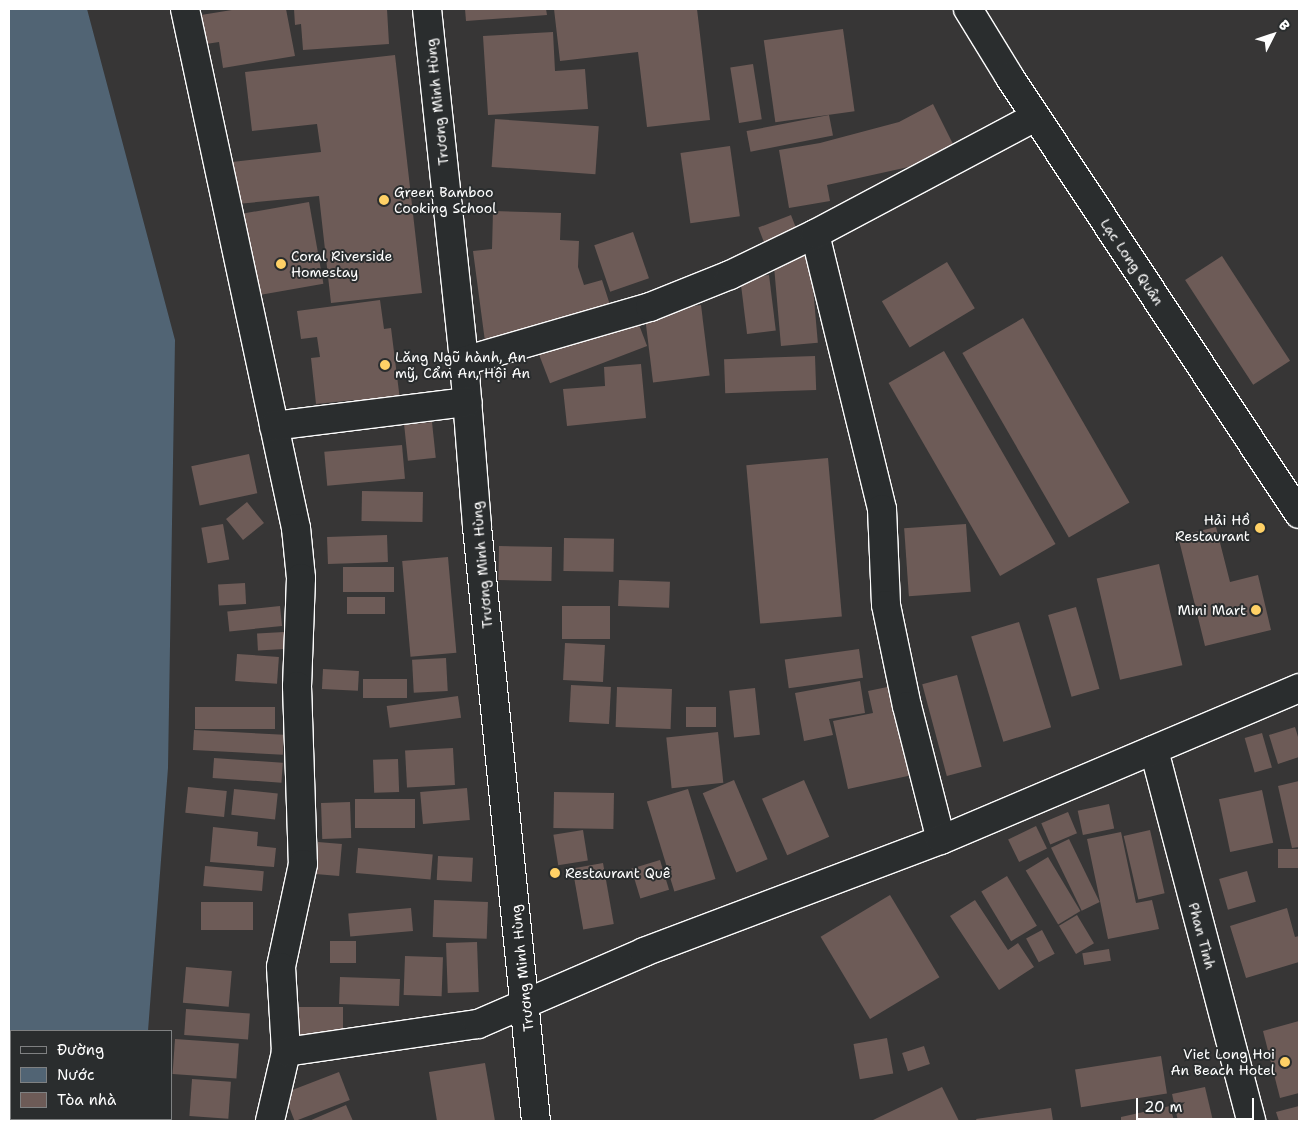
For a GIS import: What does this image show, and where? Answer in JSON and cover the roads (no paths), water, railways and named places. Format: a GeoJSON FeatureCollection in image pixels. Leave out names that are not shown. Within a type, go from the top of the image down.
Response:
{"type":"FeatureCollection","features":[{"type":"Feature","properties":{"kind":"street"},"geometry":{"type":"LineString","coordinates":[[185,9],[296,528],[300,578],[297,686],[304,864],[281,967],[286,1052],[270,1121]]}},
{"type":"Feature","properties":{"kind":"street","name":"Trương Minh Hùng"},"geometry":{"type":"LineString","coordinates":[[427,9],[464,361],[478,527],[526,1002],[536,1121]]}},
{"type":"Feature","properties":{"kind":"street","name":"Lạc Long Quân"},"geometry":{"type":"LineString","coordinates":[[968,9],[1035,117],[1299,514]]}},
{"type":"Feature","properties":{"kind":"street"},"geometry":{"type":"LineString","coordinates":[[464,361],[650,306],[730,275],[815,234],[1035,117]]}},
{"type":"Feature","properties":{"kind":"street"},"geometry":{"type":"LineString","coordinates":[[815,234],[882,509],[886,605],[907,706],[941,840]]}},
{"type":"Feature","properties":{"kind":"street"},"geometry":{"type":"LineString","coordinates":[[274,426],[468,402]]}},
{"type":"Feature","properties":{"kind":"street"},"geometry":{"type":"LineString","coordinates":[[286,1052],[478,1024],[644,952],[941,840],[1299,688]]}},
{"type":"Feature","properties":{"kind":"street","name":"Phan Tình"},"geometry":{"type":"LineString","coordinates":[[1154,750],[1251,1121]]}},
{"type":"Feature","properties":{"kind":"water"},"geometry":{"type":"Polygon","coordinates":[[[9,9],[87,9],[175,340],[168,768],[148,1030],[10,1030],[10,1120],[141,1121],[9,1121],[9,9]]]}},
{"type":"Feature","properties":{"kind":"place","name":"Green Bamboo Cooking School"},"geometry":{"type":"Point","coordinates":[384,200]}},
{"type":"Feature","properties":{"kind":"place","name":"Coral Riverside Homestay"},"geometry":{"type":"Point","coordinates":[281,264]}},
{"type":"Feature","properties":{"kind":"place","name":"Lăng Ngũ hành, An mỹ, Cẩm An, Hội An"},"geometry":{"type":"Point","coordinates":[385,365]}},
{"type":"Feature","properties":{"kind":"place","name":"Hải Hồ Restaurant"},"geometry":{"type":"Point","coordinates":[1260,528]}},
{"type":"Feature","properties":{"kind":"place","name":"Mini Mart"},"geometry":{"type":"Point","coordinates":[1256,610]}},
{"type":"Feature","properties":{"kind":"place","name":"Restaurant Quê"},"geometry":{"type":"Point","coordinates":[555,873]}},
{"type":"Feature","properties":{"kind":"place","name":"Viet Long Hoi An Beach Hotel"},"geometry":{"type":"Point","coordinates":[1285,1062]}}]}
